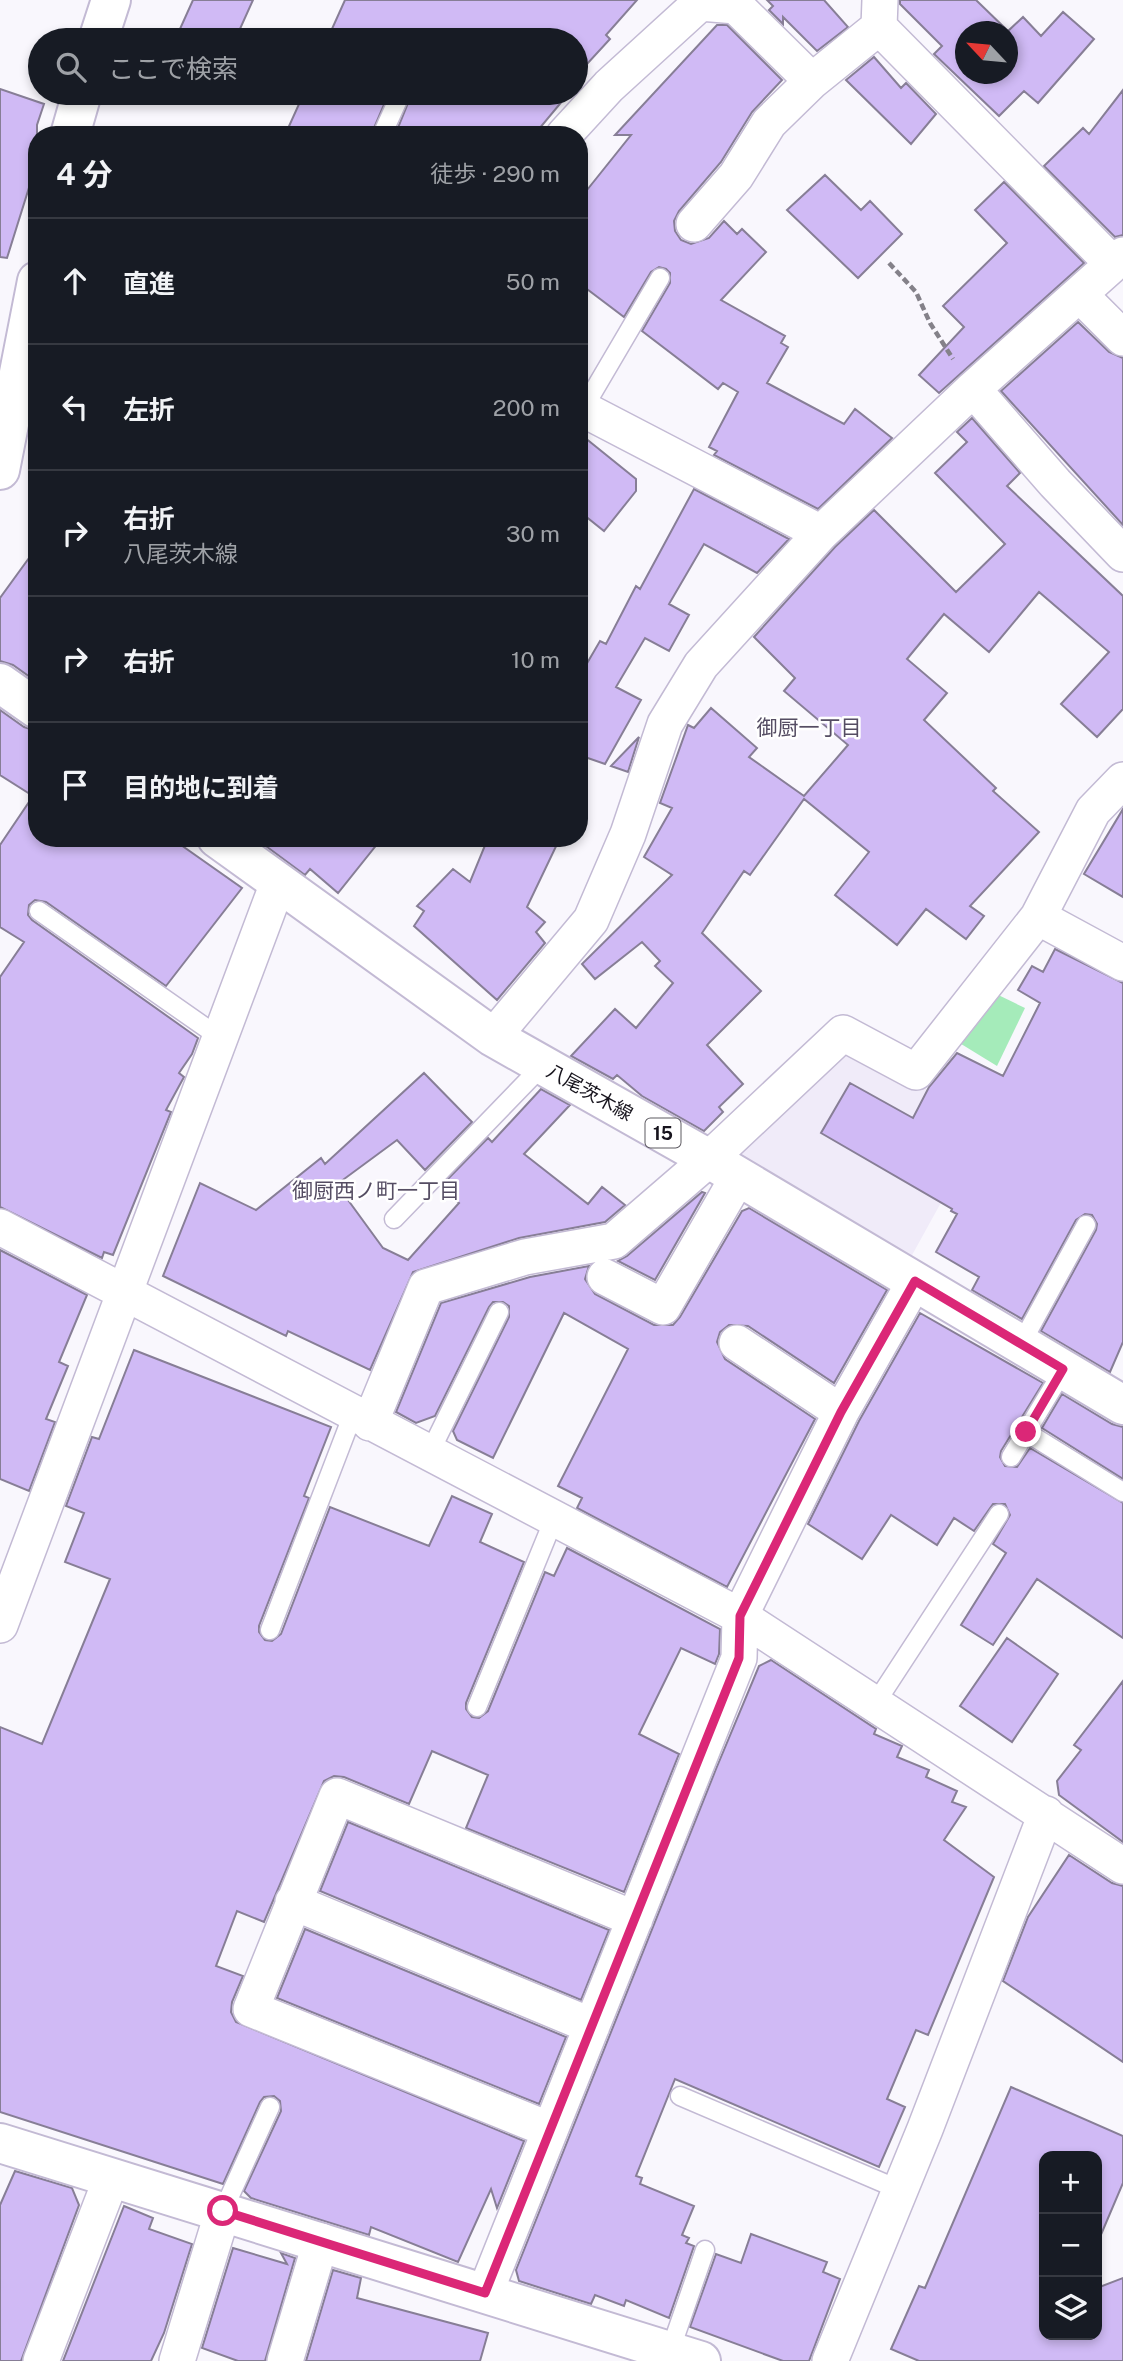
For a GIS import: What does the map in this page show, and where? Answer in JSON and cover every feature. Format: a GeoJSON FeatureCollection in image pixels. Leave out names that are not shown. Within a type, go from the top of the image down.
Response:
{"type":"FeatureCollection","features":[{"type":"Feature","properties":{"kind":"main road"},"geometry":{"type":"LineString","coordinates":[[102,28],[111,0]]}},
{"type":"Feature","properties":{"kind":"main road"},"geometry":{"type":"LineString","coordinates":[[73,126],[79,105]]}},
{"type":"Feature","properties":{"kind":"main road"},"geometry":{"type":"LineString","coordinates":[[0,470],[7,380],[28,311]]}},
{"type":"Feature","properties":{"kind":"main road"},"geometry":{"type":"LineString","coordinates":[[0,683],[28,703]]}},
{"type":"Feature","properties":{"kind":"main road","name":"八尾茨木線"},"geometry":{"type":"LineString","coordinates":[[230,847],[493,1037],[723,1168],[1122,1402]]}},
{"type":"Feature","properties":{"kind":"main road"},"geometry":{"type":"LineString","coordinates":[[0,2143],[685,2356]]}},
{"type":"Feature","properties":{"kind":"street"},"geometry":{"type":"LineString","coordinates":[[572,126],[609,86],[701,4],[736,6],[812,82]]}},
{"type":"Feature","properties":{"kind":"street"},"geometry":{"type":"LineString","coordinates":[[493,1037],[591,920],[628,834],[665,724],[701,665],[821,533],[975,387],[1118,259],[880,13],[769,123],[736,176],[694,224]]}},
{"type":"Feature","properties":{"kind":"street"},"geometry":{"type":"LineString","coordinates":[[1080,295],[1123,338]]}},
{"type":"Feature","properties":{"kind":"street"},"geometry":{"type":"LineString","coordinates":[[975,387],[1055,483],[1123,554]]}},
{"type":"Feature","properties":{"kind":"street"},"geometry":{"type":"LineString","coordinates":[[588,412],[821,533]]}},
{"type":"Feature","properties":{"kind":"street"},"geometry":{"type":"LineString","coordinates":[[362,1419],[426,1287],[525,1257],[614,1241],[723,1168],[843,1033],[916,1072],[1038,917],[1093,811],[1123,780]]}},
{"type":"Feature","properties":{"kind":"street"},"geometry":{"type":"LineString","coordinates":[[0,1625],[278,883]]}},
{"type":"Feature","properties":{"kind":"street"},"geometry":{"type":"LineString","coordinates":[[1038,917],[1123,964]]}},
{"type":"Feature","properties":{"kind":"street"},"geometry":{"type":"LineString","coordinates":[[605,1277],[663,1307],[723,1168]]}},
{"type":"Feature","properties":{"kind":"street"},"geometry":{"type":"LineString","coordinates":[[0,1227],[740,1616],[1123,1866]]}},
{"type":"Feature","properties":{"kind":"street"},"geometry":{"type":"LineString","coordinates":[[485,2293],[739,1658],[740,1616],[841,1412],[915,1281]]}},
{"type":"Feature","properties":{"kind":"street"},"geometry":{"type":"LineString","coordinates":[[737,1343],[841,1412]]}},
{"type":"Feature","properties":{"kind":"street"},"geometry":{"type":"LineString","coordinates":[[550,2130],[251,2009],[293,1902],[337,1796],[635,1919]]}},
{"type":"Feature","properties":{"kind":"street"},"geometry":{"type":"LineString","coordinates":[[830,2361],[900,2190],[1046,1814]]}},
{"type":"Feature","properties":{"kind":"street"},"geometry":{"type":"LineString","coordinates":[[293,1902],[592,2026]]}},
{"type":"Feature","properties":{"kind":"street"},"geometry":{"type":"LineString","coordinates":[[41,2361],[111,2179]]}},
{"type":"Feature","properties":{"kind":"street"},"geometry":{"type":"LineString","coordinates":[[177,2361],[223,2211]]}},
{"type":"Feature","properties":{"kind":"street"},"geometry":{"type":"LineString","coordinates":[[285,2361],[321,2241]]}},
{"type":"Feature","properties":{"kind":"lane"},"geometry":{"type":"LineString","coordinates":[[386,126],[396,105]]}},
{"type":"Feature","properties":{"kind":"lane"},"geometry":{"type":"LineString","coordinates":[[588,396],[660,278]]}},
{"type":"Feature","properties":{"kind":"lane"},"geometry":{"type":"LineString","coordinates":[[40,911],[219,1037]]}},
{"type":"Feature","properties":{"kind":"lane"},"geometry":{"type":"LineString","coordinates":[[394,1219],[543,1065]]}},
{"type":"Feature","properties":{"kind":"lane"},"geometry":{"type":"LineString","coordinates":[[1021,1344],[1086,1225]]}},
{"type":"Feature","properties":{"kind":"lane"},"geometry":{"type":"LineString","coordinates":[[429,1454],[499,1312]]}},
{"type":"Feature","properties":{"kind":"lane"},"geometry":{"type":"LineString","coordinates":[[1011,1457],[1063,1369]]}},
{"type":"Feature","properties":{"kind":"lane"},"geometry":{"type":"LineString","coordinates":[[270,1630],[362,1419]]}},
{"type":"Feature","properties":{"kind":"lane"},"geometry":{"type":"LineString","coordinates":[[1026,1432],[1123,1492]]}},
{"type":"Feature","properties":{"kind":"lane"},"geometry":{"type":"LineString","coordinates":[[875,1704],[999,1514]]}},
{"type":"Feature","properties":{"kind":"lane"},"geometry":{"type":"LineString","coordinates":[[477,1707],[554,1519]]}},
{"type":"Feature","properties":{"kind":"lane"},"geometry":{"type":"LineString","coordinates":[[680,2096],[900,2190]]}},
{"type":"Feature","properties":{"kind":"lane"},"geometry":{"type":"LineString","coordinates":[[223,2211],[270,2107]]}},
{"type":"Feature","properties":{"kind":"lane"},"geometry":{"type":"LineString","coordinates":[[685,2356],[705,2250]]}},
{"type":"Feature","properties":{"kind":"path"},"geometry":{"type":"LineString","coordinates":[[889,263],[916,292],[947,353],[975,387]]}},
{"type":"Feature","properties":{"kind":"shaded area"},"geometry":{"type":"Polygon","coordinates":[[[846,1046],[986,1121],[911,1257],[724,1155],[846,1046]]]}},
{"type":"Feature","properties":{"kind":"green space"},"geometry":{"type":"Polygon","coordinates":[[[990,991],[1025,1008],[997,1066],[953,1039],[990,991]]]}},
{"type":"Feature","properties":{"kind":"building"},"geometry":{"type":"Polygon","coordinates":[[[193,0],[253,0],[240,28],[180,28],[193,0]]]}},
{"type":"Feature","properties":{"kind":"building"},"geometry":{"type":"Polygon","coordinates":[[[345,0],[637,0],[606,35],[610,39],[588,63],[588,28],[332,28],[345,0]]]}},
{"type":"Feature","properties":{"kind":"building"},"geometry":{"type":"Polygon","coordinates":[[[767,0],[824,0],[848,27],[817,51],[783,17],[783,24],[769,10],[773,6],[767,0]]]}},
{"type":"Feature","properties":{"kind":"building"},"geometry":{"type":"Polygon","coordinates":[[[900,0],[976,0],[998,21],[955,21],[955,74],[934,54],[942,46],[900,4],[900,0]]]}},
{"type":"Feature","properties":{"kind":"building"},"geometry":{"type":"Polygon","coordinates":[[[1063,12],[1094,39],[1038,103],[1024,91],[999,116],[965,84],[1018,84],[1018,22],[1023,17],[1041,36],[1063,12]]]}},
{"type":"Feature","properties":{"kind":"building"},"geometry":{"type":"Polygon","coordinates":[[[717,25],[727,25],[782,80],[752,112],[721,162],[679,211],[674,221],[675,231],[681,240],[691,244],[709,238],[724,221],[737,234],[742,229],[766,252],[721,300],[785,336],[781,343],[788,347],[767,383],[844,424],[855,409],[892,438],[818,509],[714,455],[717,451],[709,447],[738,392],[723,383],[718,389],[642,331],[670,283],[670,273],[666,269],[659,267],[651,272],[624,317],[588,290],[588,189],[631,135],[615,135],[717,25]]]}},
{"type":"Feature","properties":{"kind":"building"},"geometry":{"type":"Polygon","coordinates":[[[874,57],[901,88],[906,83],[936,114],[911,144],[846,80],[874,57]]]}},
{"type":"Feature","properties":{"kind":"building"},"geometry":{"type":"Polygon","coordinates":[[[0,89],[28,99],[28,105],[44,105],[37,126],[28,126],[28,191],[7,258],[0,257],[0,89]]]}},
{"type":"Feature","properties":{"kind":"building"},"geometry":{"type":"Polygon","coordinates":[[[1123,90],[1123,235],[1115,237],[1044,166],[1083,128],[1089,134],[1123,90]]]}},
{"type":"Feature","properties":{"kind":"building"},"geometry":{"type":"Polygon","coordinates":[[[299,105],[384,105],[375,126],[289,126],[299,105]]]}},
{"type":"Feature","properties":{"kind":"building"},"geometry":{"type":"Polygon","coordinates":[[[407,105],[559,105],[542,126],[399,126],[407,105]]]}},
{"type":"Feature","properties":{"kind":"building"},"geometry":{"type":"Polygon","coordinates":[[[825,175],[861,210],[870,201],[902,234],[858,278],[787,210],[825,175]]]}},
{"type":"Feature","properties":{"kind":"building"},"geometry":{"type":"Polygon","coordinates":[[[1004,182],[1084,263],[939,393],[919,375],[964,327],[943,306],[1007,243],[975,210],[1004,182]]]}},
{"type":"Feature","properties":{"kind":"building"},"geometry":{"type":"Polygon","coordinates":[[[1078,322],[1109,352],[1123,358],[1123,525],[1001,391],[1078,322]]]}},
{"type":"Feature","properties":{"kind":"building"},"geometry":{"type":"Polygon","coordinates":[[[972,418],[1020,473],[1007,486],[1123,596],[1123,709],[1097,737],[1061,704],[1109,652],[1039,592],[989,652],[944,614],[907,659],[947,693],[924,720],[996,788],[993,791],[1039,832],[970,906],[984,916],[966,939],[926,909],[897,945],[835,895],[869,852],[804,799],[750,875],[744,871],[702,933],[761,991],[707,1045],[743,1084],[719,1107],[723,1112],[704,1131],[642,1096],[617,1075],[613,1079],[571,1056],[615,1009],[636,1028],[673,983],[655,966],[660,961],[642,942],[595,979],[582,964],[672,875],[644,857],[672,808],[660,803],[688,725],[694,728],[711,708],[757,748],[749,757],[804,796],[848,745],[784,691],[795,678],[754,637],[835,547],[874,510],[956,592],[1005,544],[935,473],[967,442],[957,432],[972,418]]]}},
{"type":"Feature","properties":{"kind":"building"},"geometry":{"type":"Polygon","coordinates":[[[588,440],[636,479],[636,491],[604,531],[588,518],[588,440]]]}},
{"type":"Feature","properties":{"kind":"building"},"geometry":{"type":"Polygon","coordinates":[[[694,489],[789,539],[757,573],[704,544],[669,604],[689,615],[669,651],[645,638],[616,687],[641,700],[605,764],[588,758],[588,662],[600,641],[606,644],[636,586],[640,589],[694,489]]]}},
{"type":"Feature","properties":{"kind":"building"},"geometry":{"type":"Polygon","coordinates":[[[28,559],[28,676],[13,665],[0,661],[0,598],[28,559]]]}},
{"type":"Feature","properties":{"kind":"building"},"geometry":{"type":"Polygon","coordinates":[[[0,710],[28,728],[28,793],[0,775],[0,710]]]}},
{"type":"Feature","properties":{"kind":"building"},"geometry":{"type":"Polygon","coordinates":[[[639,737],[628,772],[611,766],[639,737]]]}},
{"type":"Feature","properties":{"kind":"building"},"geometry":{"type":"Polygon","coordinates":[[[28,803],[28,847],[184,847],[242,888],[166,986],[46,902],[35,900],[29,905],[28,915],[32,920],[198,1038],[192,1054],[179,1073],[184,1077],[166,1110],[171,1112],[113,1255],[104,1252],[102,1258],[0,1207],[0,977],[24,942],[0,927],[0,845],[28,803]]]}},
{"type":"Feature","properties":{"kind":"building"},"geometry":{"type":"Polygon","coordinates":[[[1123,809],[1123,897],[1084,874],[1123,809]]]}},
{"type":"Feature","properties":{"kind":"building"},"geometry":{"type":"Polygon","coordinates":[[[267,847],[375,847],[338,893],[310,869],[305,875],[267,847]]]}},
{"type":"Feature","properties":{"kind":"building"},"geometry":{"type":"Polygon","coordinates":[[[484,847],[556,847],[527,907],[545,922],[536,932],[545,943],[497,1000],[414,926],[424,911],[417,906],[453,869],[470,882],[484,847]]]}},
{"type":"Feature","properties":{"kind":"building"},"geometry":{"type":"Polygon","coordinates":[[[1055,949],[1123,983],[1123,1342],[1110,1372],[1041,1331],[1096,1230],[1097,1224],[1092,1215],[1085,1214],[1076,1220],[1022,1319],[972,1290],[979,1277],[936,1252],[957,1214],[951,1211],[952,1209],[821,1133],[850,1083],[913,1118],[929,1087],[957,1053],[1003,1076],[1040,1003],[1018,990],[1032,966],[1043,972],[1055,949]]]}},
{"type":"Feature","properties":{"kind":"building"},"geometry":{"type":"Polygon","coordinates":[[[424,1073],[472,1122],[425,1170],[397,1140],[340,1182],[344,1186],[340,1189],[383,1248],[408,1260],[459,1203],[441,1186],[488,1138],[492,1142],[541,1089],[570,1105],[524,1154],[588,1204],[602,1187],[625,1205],[605,1222],[519,1238],[413,1272],[370,1370],[288,1331],[286,1336],[163,1276],[200,1183],[256,1210],[321,1158],[325,1164],[424,1073]]]}},
{"type":"Feature","properties":{"kind":"building"},"geometry":{"type":"Polygon","coordinates":[[[702,1192],[705,1193],[655,1280],[618,1261],[627,1256],[702,1192]]]}},
{"type":"Feature","properties":{"kind":"building"},"geometry":{"type":"Polygon","coordinates":[[[749,1208],[887,1290],[834,1383],[748,1326],[729,1325],[720,1332],[717,1342],[725,1359],[815,1419],[727,1587],[577,1508],[582,1498],[558,1486],[628,1349],[564,1313],[493,1458],[457,1440],[453,1431],[509,1317],[509,1306],[503,1302],[493,1302],[489,1307],[435,1416],[416,1423],[396,1412],[441,1303],[530,1277],[589,1266],[585,1279],[595,1294],[654,1325],[673,1325],[742,1211],[749,1208]]]}},
{"type":"Feature","properties":{"kind":"building"},"geometry":{"type":"Polygon","coordinates":[[[0,1250],[87,1295],[59,1362],[68,1366],[46,1419],[55,1422],[29,1491],[0,1479],[0,1250]]]}},
{"type":"Feature","properties":{"kind":"building"},"geometry":{"type":"Polygon","coordinates":[[[920,1313],[1043,1383],[1001,1451],[1000,1457],[1005,1466],[1017,1467],[1030,1448],[1123,1503],[1123,1638],[1037,1579],[993,1645],[961,1625],[1006,1553],[993,1544],[1010,1515],[1005,1504],[993,1504],[974,1531],[954,1518],[937,1545],[891,1515],[862,1559],[808,1524],[859,1421],[920,1313]]]}},
{"type":"Feature","properties":{"kind":"building"},"geometry":{"type":"Polygon","coordinates":[[[134,1350],[331,1427],[304,1496],[309,1498],[259,1626],[259,1632],[265,1640],[272,1641],[281,1634],[330,1507],[429,1546],[452,1496],[492,1514],[480,1542],[524,1562],[466,1703],[466,1709],[472,1717],[479,1718],[488,1711],[545,1572],[554,1576],[567,1548],[720,1629],[719,1654],[715,1664],[681,1648],[639,1734],[679,1754],[624,1892],[466,1828],[488,1775],[432,1751],[409,1804],[344,1777],[334,1776],[324,1781],[264,1922],[237,1911],[216,1966],[243,1976],[232,2002],[231,2012],[236,2022],[524,2141],[497,2208],[491,2189],[458,2262],[371,2227],[369,2235],[251,2198],[244,2191],[281,2111],[280,2101],[274,2096],[264,2097],[260,2102],[223,2184],[0,2112],[0,1727],[42,1744],[110,1579],[65,1562],[84,1513],[66,1506],[92,1437],[99,1439],[134,1350]]]}},
{"type":"Feature","properties":{"kind":"building"},"geometry":{"type":"Polygon","coordinates":[[[1062,1394],[1112,1424],[1123,1427],[1123,1479],[1042,1428],[1062,1394]]]}},
{"type":"Feature","properties":{"kind":"building"},"geometry":{"type":"Polygon","coordinates":[[[1007,1638],[1058,1674],[1012,1742],[960,1706],[1007,1638]]]}},
{"type":"Feature","properties":{"kind":"building"},"geometry":{"type":"Polygon","coordinates":[[[771,1660],[876,1729],[874,1734],[902,1746],[897,1757],[929,1770],[926,1777],[957,1791],[952,1802],[966,1807],[944,1840],[994,1877],[928,2035],[916,2030],[887,2099],[905,2107],[879,2167],[675,2079],[636,2176],[642,2178],[640,2184],[694,2206],[682,2235],[689,2238],[686,2243],[694,2246],[669,2318],[626,2300],[624,2306],[595,2295],[591,2304],[519,2281],[516,2270],[716,1769],[759,1666],[771,1660]]]}},
{"type":"Feature","properties":{"kind":"building"},"geometry":{"type":"Polygon","coordinates":[[[1123,1681],[1123,1842],[1059,1795],[1057,1781],[1081,1750],[1074,1745],[1123,1681]]]}},
{"type":"Feature","properties":{"kind":"building"},"geometry":{"type":"Polygon","coordinates":[[[348,1822],[609,1930],[581,2000],[320,1891],[348,1822]]]}},
{"type":"Feature","properties":{"kind":"building"},"geometry":{"type":"Polygon","coordinates":[[[1069,1855],[1112,1883],[1123,1886],[1123,2062],[1003,1981],[1028,1917],[1069,1855]]]}},
{"type":"Feature","properties":{"kind":"building"},"geometry":{"type":"Polygon","coordinates":[[[305,1929],[566,2037],[539,2104],[277,1998],[305,1929]]]}},
{"type":"Feature","properties":{"kind":"building"},"geometry":{"type":"Polygon","coordinates":[[[1011,2087],[1123,2136],[1123,2183],[1102,2232],[1102,2151],[1039,2151],[1039,2340],[1102,2340],[1102,2286],[1123,2278],[1123,2361],[919,2361],[891,2349],[919,2286],[925,2288],[1011,2087]]]}},
{"type":"Feature","properties":{"kind":"building"},"geometry":{"type":"Polygon","coordinates":[[[15,2171],[72,2188],[79,2205],[21,2361],[0,2361],[0,2205],[15,2171]]]}},
{"type":"Feature","properties":{"kind":"building"},"geometry":{"type":"Polygon","coordinates":[[[124,2206],[153,2218],[149,2229],[192,2244],[164,2333],[151,2361],[63,2361],[124,2206]]]}},
{"type":"Feature","properties":{"kind":"building"},"geometry":{"type":"Polygon","coordinates":[[[751,2234],[827,2262],[823,2272],[840,2279],[809,2361],[783,2361],[690,2327],[716,2254],[741,2263],[751,2234]]]}},
{"type":"Feature","properties":{"kind":"building"},"geometry":{"type":"Polygon","coordinates":[[[233,2248],[287,2264],[281,2253],[295,2258],[265,2361],[238,2361],[202,2348],[233,2248]]]}},
{"type":"Feature","properties":{"kind":"building"},"geometry":{"type":"Polygon","coordinates":[[[333,2270],[361,2278],[357,2298],[488,2333],[480,2361],[306,2361],[333,2270]]]}},
{"type":"Feature","properties":{"kind":"district","name":"御厨一丁目"},"geometry":{"type":"Point","coordinates":[809,727]}},
{"type":"Feature","properties":{"kind":"district","name":"御厨西ノ町一丁目"},"geometry":{"type":"Point","coordinates":[376,1190]}},
{"type":"Feature","properties":{"kind":"route"},"geometry":{"type":"LineString","coordinates":[[223,2211],[485,2293],[739,1658],[740,1616],[841,1412],[915,1281],[1063,1369],[1026,1432]]}}]}
